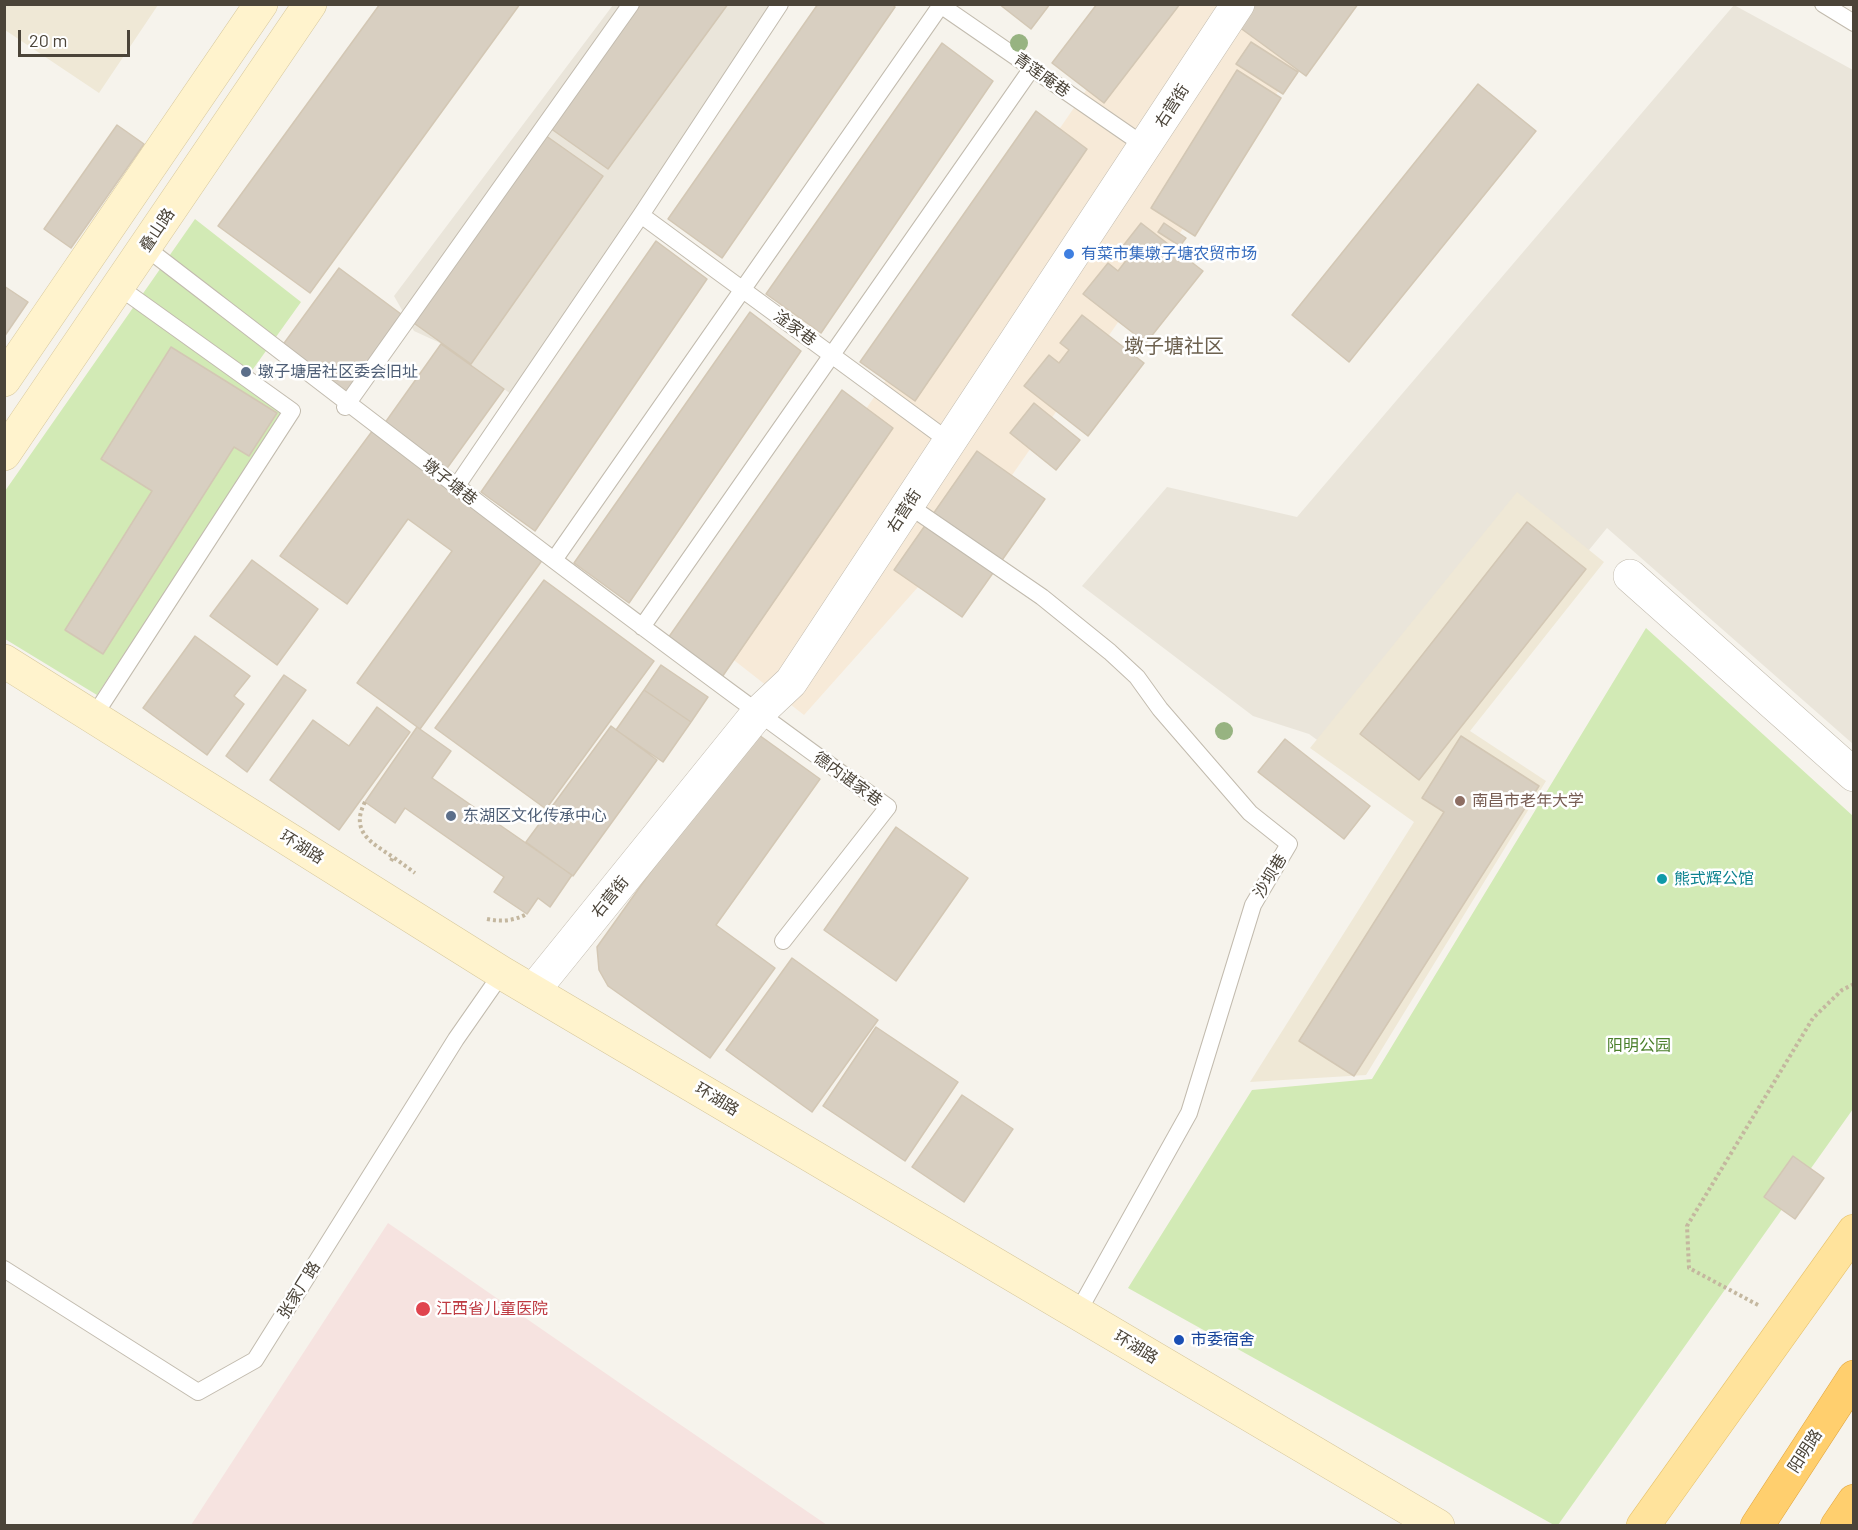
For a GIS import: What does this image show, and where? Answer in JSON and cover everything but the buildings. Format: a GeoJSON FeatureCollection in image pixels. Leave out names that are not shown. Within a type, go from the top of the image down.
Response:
{"type":"FeatureCollection","features":[{"type":"Feature","properties":{"kind":"highway","name":"阳明路"},"geometry":{"type":"LineString","coordinates":[[1757,1526],[1854,1377]]}},
{"type":"Feature","properties":{"kind":"highway"},"geometry":{"type":"LineString","coordinates":[[1838,1526],[1854,1501]]}},
{"type":"Feature","properties":{"kind":"main road"},"geometry":{"type":"LineString","coordinates":[[1643,1526],[1854,1231]]}},
{"type":"Feature","properties":{"kind":"street"},"geometry":{"type":"LineString","coordinates":[[4,380],[261,4]]}},
{"type":"Feature","properties":{"kind":"street","name":"叠山路"},"geometry":{"type":"LineString","coordinates":[[4,454],[310,4]]}},
{"type":"Feature","properties":{"kind":"street","name":"右营街"},"geometry":{"type":"LineString","coordinates":[[533,991],[758,714],[791,681],[1238,4]]}},
{"type":"Feature","properties":{"kind":"street"},"geometry":{"type":"LineString","coordinates":[[1630,576],[1854,775]]}},
{"type":"Feature","properties":{"kind":"street","name":"环湖路"},"geometry":{"type":"LineString","coordinates":[[4,661],[502,973],[1438,1526]]}},
{"type":"Feature","properties":{"kind":"lane"},"geometry":{"type":"LineString","coordinates":[[346,404],[631,4]]}},
{"type":"Feature","properties":{"kind":"lane"},"geometry":{"type":"LineString","coordinates":[[456,487],[641,215],[780,4]]}},
{"type":"Feature","properties":{"kind":"lane"},"geometry":{"type":"LineString","coordinates":[[1823,4],[1854,23]]}},
{"type":"Feature","properties":{"kind":"lane"},"geometry":{"type":"LineString","coordinates":[[554,560],[940,5]]}},
{"type":"Feature","properties":{"kind":"lane","name":"青莲庵巷"},"geometry":{"type":"LineString","coordinates":[[940,5],[1145,146]]}},
{"type":"Feature","properties":{"kind":"lane"},"geometry":{"type":"LineString","coordinates":[[642,627],[1032,68]]}},
{"type":"Feature","properties":{"kind":"lane","name":"淦家巷"},"geometry":{"type":"LineString","coordinates":[[641,215],[950,442]]}},
{"type":"Feature","properties":{"kind":"lane","name":"墩子塘巷"},"geometry":{"type":"LineString","coordinates":[[145,247],[346,404],[758,714]]}},
{"type":"Feature","properties":{"kind":"lane"},"geometry":{"type":"LineString","coordinates":[[94,716],[292,411],[119,287]]}},
{"type":"Feature","properties":{"kind":"lane","name":"沙坝巷"},"geometry":{"type":"LineString","coordinates":[[908,505],[1042,597],[1110,652],[1137,677],[1160,709],[1250,813],[1289,844],[1253,905],[1189,1113],[1078,1312]]}},
{"type":"Feature","properties":{"kind":"lane","name":"德内谌家巷"},"geometry":{"type":"LineString","coordinates":[[758,714],[888,807],[783,941]]}},
{"type":"Feature","properties":{"kind":"lane","name":"张家厂路"},"geometry":{"type":"LineString","coordinates":[[4,1269],[198,1392],[255,1360],[456,1039],[502,973]]}},
{"type":"Feature","properties":{"kind":"path"},"geometry":{"type":"LineString","coordinates":[[365,802],[359,820],[361,829],[372,844],[393,857]]}},
{"type":"Feature","properties":{"kind":"path"},"geometry":{"type":"LineString","coordinates":[[480,917],[507,921],[518,919],[526,914]]}},
{"type":"Feature","properties":{"kind":"path"},"geometry":{"type":"LineString","coordinates":[[1789,1322],[1689,1268],[1687,1226],[1813,1018],[1842,990],[1854,984]]}},
{"type":"Feature","properties":{"kind":"shaded area"},"geometry":{"type":"Polygon","coordinates":[[[4,5],[158,5],[99,93],[5,30],[4,5]]]}},
{"type":"Feature","properties":{"kind":"shaded area"},"geometry":{"type":"Polygon","coordinates":[[[613,5],[787,5],[518,399],[438,342],[414,331],[394,296],[613,5]]]}},
{"type":"Feature","properties":{"kind":"shaded area","name":"有菜市集墩子塘农贸市场"},"geometry":{"type":"Polygon","coordinates":[[[1145,5],[1338,5],[992,504],[804,715],[707,639],[1145,5]]]}},
{"type":"Feature","properties":{"kind":"shaded area"},"geometry":{"type":"Polygon","coordinates":[[[1734,5],[1853,70],[1853,744],[1607,528],[1390,793],[1309,734],[1253,716],[1082,586],[1167,487],[1297,517],[1734,5]]]}},
{"type":"Feature","properties":{"kind":"shaded area","name":"南昌市老年大学"},"geometry":{"type":"Polygon","coordinates":[[[1517,492],[1604,562],[1470,731],[1546,781],[1366,1075],[1250,1082],[1414,822],[1310,748],[1517,492]]]}},
{"type":"Feature","properties":{"kind":"shaded area","name":"江西省儿童医院"},"geometry":{"type":"Polygon","coordinates":[[[388,1223],[637,1395],[827,1525],[191,1525],[388,1223]]]}},
{"type":"Feature","properties":{"kind":"green space"},"geometry":{"type":"Polygon","coordinates":[[[195,219],[301,302],[243,383],[284,412],[97,695],[5,639],[5,491],[195,219]]]}},
{"type":"Feature","properties":{"kind":"green space","name":"阳明公园"},"geometry":{"type":"Polygon","coordinates":[[[1646,628],[1853,816],[1853,1109],[1558,1525],[1554,1525],[1128,1288],[1252,1090],[1372,1079],[1646,628]]]}},
{"type":"Feature","properties":{"kind":"place","name":"有菜市集墩子塘农贸市场"},"geometry":{"type":"Point","coordinates":[1069,254]}},
{"type":"Feature","properties":{"kind":"place","name":"墩子塘居社区委会旧址"},"geometry":{"type":"Point","coordinates":[246,372]}},
{"type":"Feature","properties":{"kind":"place","name":"南昌市老年大学"},"geometry":{"type":"Point","coordinates":[1460,801]}},
{"type":"Feature","properties":{"kind":"place","name":"东湖区文化传承中心"},"geometry":{"type":"Point","coordinates":[451,816]}},
{"type":"Feature","properties":{"kind":"place","name":"熊式辉公馆"},"geometry":{"type":"Point","coordinates":[1662,879]}},
{"type":"Feature","properties":{"kind":"place","name":"江西省儿童医院"},"geometry":{"type":"Point","coordinates":[423,1309]}},
{"type":"Feature","properties":{"kind":"place","name":"市委宿舍"},"geometry":{"type":"Point","coordinates":[1179,1340]}},
{"type":"Feature","properties":{"kind":"district","name":"墩子塘社区"},"geometry":{"type":"Point","coordinates":[1174,346]}}]}
